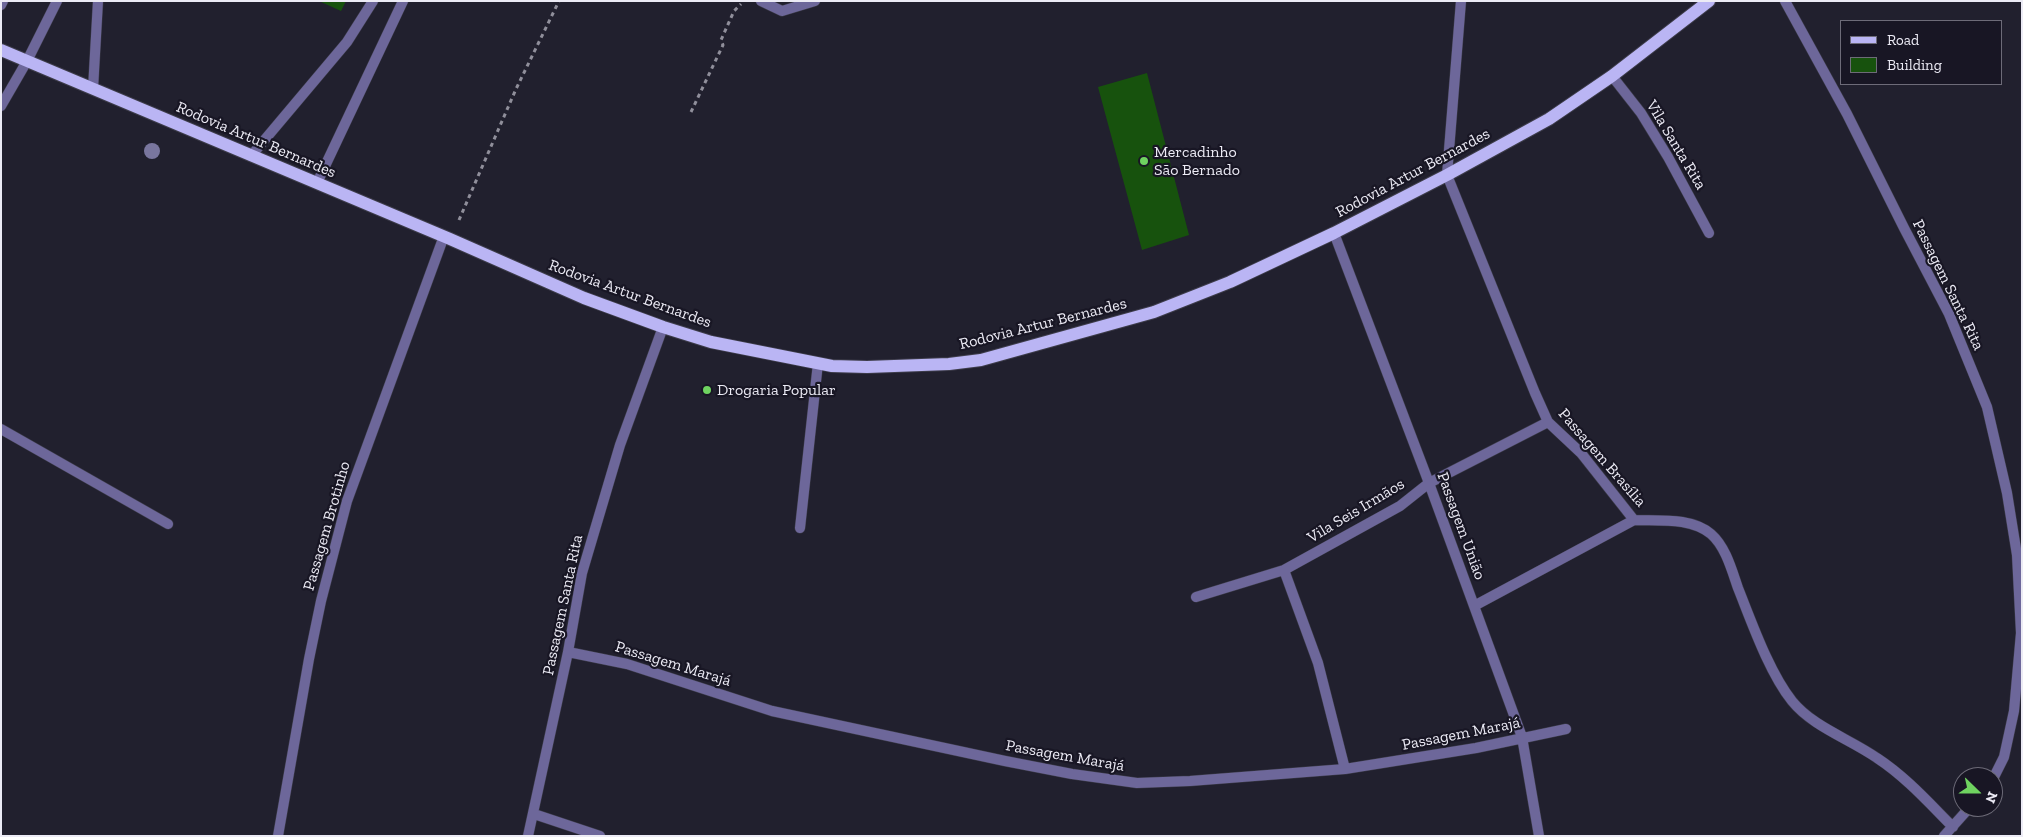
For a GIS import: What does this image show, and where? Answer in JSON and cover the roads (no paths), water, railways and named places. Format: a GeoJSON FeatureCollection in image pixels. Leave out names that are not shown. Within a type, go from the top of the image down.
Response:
{"type":"FeatureCollection","features":[{"type":"Feature","properties":{"kind":"main road","name":"Rodovia Artur Bernardes"},"geometry":{"type":"LineString","coordinates":[[1,50],[447,237],[584,298],[662,327],[711,342],[832,366],[867,367],[949,364],[981,360],[1154,312],[1230,282],[1334,233],[1448,175],[1549,118],[1612,76],[1709,1]]}},
{"type":"Feature","properties":{"kind":"street"},"geometry":{"type":"LineString","coordinates":[[1,5],[3,1]]}},
{"type":"Feature","properties":{"kind":"street"},"geometry":{"type":"LineString","coordinates":[[1,106],[27,61],[57,1]]}},
{"type":"Feature","properties":{"kind":"street"},"geometry":{"type":"LineString","coordinates":[[93,90],[98,1]]}},
{"type":"Feature","properties":{"kind":"street"},"geometry":{"type":"LineString","coordinates":[[252,156],[347,42],[373,1]]}},
{"type":"Feature","properties":{"kind":"street"},"geometry":{"type":"LineString","coordinates":[[317,183],[403,1]]}},
{"type":"Feature","properties":{"kind":"street"},"geometry":{"type":"LineString","coordinates":[[761,1],[782,11],[815,1]]}},
{"type":"Feature","properties":{"kind":"street"},"geometry":{"type":"LineString","coordinates":[[1448,175],[1461,1]]}},
{"type":"Feature","properties":{"kind":"street","name":"Passagem Santa Rita"},"geometry":{"type":"LineString","coordinates":[[1785,1],[1847,114],[1949,314],[1987,407],[2007,493],[2017,555],[2021,633],[2019,680],[2014,711],[2006,750],[1998,767]]}},
{"type":"Feature","properties":{"kind":"street","name":"Vila Santa Rita"},"geometry":{"type":"LineString","coordinates":[[1612,76],[1641,113],[1668,157],[1709,233]]}},
{"type":"Feature","properties":{"kind":"street","name":"Passagem Brasília"},"geometry":{"type":"LineString","coordinates":[[1448,175],[1548,422],[1581,453],[1634,520],[1685,522],[1699,526],[1712,535],[1721,545],[1772,667],[1792,702],[1810,717],[1878,758],[1911,784],[1953,827]]}},
{"type":"Feature","properties":{"kind":"street","name":"Passagem União"},"geometry":{"type":"LineString","coordinates":[[1334,233],[1429,482],[1522,737],[1539,836]]}},
{"type":"Feature","properties":{"kind":"street","name":"Passagem Brotinho"},"geometry":{"type":"LineString","coordinates":[[278,836],[309,659],[321,601],[347,501],[447,237]]}},
{"type":"Feature","properties":{"kind":"street","name":"Passagem Santa Rita"},"geometry":{"type":"LineString","coordinates":[[528,836],[568,652],[582,573],[620,445],[662,327]]}},
{"type":"Feature","properties":{"kind":"street"},"geometry":{"type":"LineString","coordinates":[[800,528],[818,363]]}},
{"type":"Feature","properties":{"kind":"street","name":"Vila Seis Irmãos"},"geometry":{"type":"LineString","coordinates":[[1196,597],[1284,570],[1400,506],[1429,482],[1548,422]]}},
{"type":"Feature","properties":{"kind":"street"},"geometry":{"type":"LineString","coordinates":[[1,429],[168,524]]}},
{"type":"Feature","properties":{"kind":"street"},"geometry":{"type":"LineString","coordinates":[[1474,606],[1634,520]]}},
{"type":"Feature","properties":{"kind":"street"},"geometry":{"type":"LineString","coordinates":[[1284,570],[1318,663],[1344,769]]}},
{"type":"Feature","properties":{"kind":"street","name":"Passagem Marajá"},"geometry":{"type":"LineString","coordinates":[[568,652],[627,664],[772,710],[1005,761],[1072,774],[1136,783],[1190,781],[1344,769],[1476,748],[1566,729]]}},
{"type":"Feature","properties":{"kind":"street"},"geometry":{"type":"LineString","coordinates":[[534,814],[600,836]]}},
{"type":"Feature","properties":{"kind":"street"},"geometry":{"type":"LineString","coordinates":[[1944,836],[1962,817]]}},
{"type":"Feature","properties":{"kind":"place","name":"Mercadinho São Bernado"},"geometry":{"type":"Point","coordinates":[1144,161]}},
{"type":"Feature","properties":{"kind":"place","name":"Drogaria Popular"},"geometry":{"type":"Point","coordinates":[707,390]}}]}
